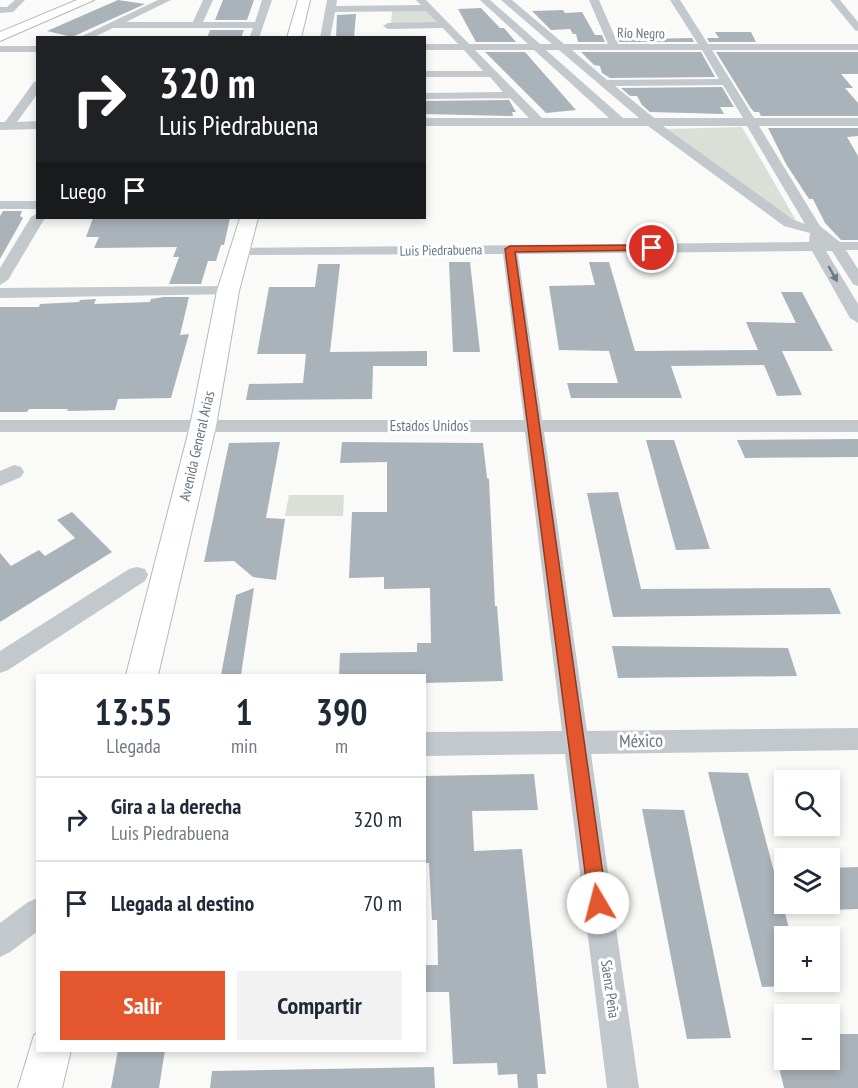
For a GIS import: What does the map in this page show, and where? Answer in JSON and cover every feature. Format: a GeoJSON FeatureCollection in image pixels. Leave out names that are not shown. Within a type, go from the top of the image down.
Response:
{"type":"FeatureCollection","features":[{"type":"Feature","properties":{"kind":"main road"},"geometry":{"type":"LineString","coordinates":[[3,14],[48,12],[88,0]]}},
{"type":"Feature","properties":{"kind":"main road"},"geometry":{"type":"LineString","coordinates":[[295,36],[304,0]]}},
{"type":"Feature","properties":{"kind":"main road"},"geometry":{"type":"LineString","coordinates":[[0,37],[48,12]]}},
{"type":"Feature","properties":{"kind":"main road"},"geometry":{"type":"LineString","coordinates":[[0,32],[15,31]]}},
{"type":"Feature","properties":{"kind":"main road","name":"Avenida General Arias"},"geometry":{"type":"LineString","coordinates":[[142,674],[203,426],[228,291],[249,219]]}},
{"type":"Feature","properties":{"kind":"main road"},"geometry":{"type":"LineString","coordinates":[[40,1088],[49,1052]]}},
{"type":"Feature","properties":{"kind":"street"},"geometry":{"type":"LineString","coordinates":[[3,14],[20,0]]}},
{"type":"Feature","properties":{"kind":"street"},"geometry":{"type":"LineString","coordinates":[[86,36],[166,0]]}},
{"type":"Feature","properties":{"kind":"street"},"geometry":{"type":"LineString","coordinates":[[197,25],[208,0]]}},
{"type":"Feature","properties":{"kind":"street"},"geometry":{"type":"LineString","coordinates":[[255,36],[267,0]]}},
{"type":"Feature","properties":{"kind":"street"},"geometry":{"type":"LineString","coordinates":[[485,0],[621,123]]}},
{"type":"Feature","properties":{"kind":"street"},"geometry":{"type":"LineString","coordinates":[[506,0],[652,123],[789,223],[802,228],[815,229]]}},
{"type":"Feature","properties":{"kind":"street"},"geometry":{"type":"LineString","coordinates":[[594,0],[614,47]]}},
{"type":"Feature","properties":{"kind":"street"},"geometry":{"type":"LineString","coordinates":[[675,0],[815,229],[837,247],[858,281]]}},
{"type":"Feature","properties":{"kind":"street"},"geometry":{"type":"LineString","coordinates":[[835,0],[858,28]]}},
{"type":"Feature","properties":{"kind":"street"},"geometry":{"type":"LineString","coordinates":[[325,36],[331,4],[388,8],[424,4],[540,123]]}},
{"type":"Feature","properties":{"kind":"street"},"geometry":{"type":"LineString","coordinates":[[388,8],[388,36]]}},
{"type":"Feature","properties":{"kind":"street"},"geometry":{"type":"LineString","coordinates":[[109,25],[258,25]]}},
{"type":"Feature","properties":{"kind":"street"},"geometry":{"type":"LineString","coordinates":[[388,26],[446,25]]}},
{"type":"Feature","properties":{"kind":"street","name":"Río Negro"},"geometry":{"type":"LineString","coordinates":[[426,47],[858,47]]}},
{"type":"Feature","properties":{"kind":"street"},"geometry":{"type":"LineString","coordinates":[[0,49],[36,49]]}},
{"type":"Feature","properties":{"kind":"street"},"geometry":{"type":"LineString","coordinates":[[426,74],[492,74]]}},
{"type":"Feature","properties":{"kind":"street"},"geometry":{"type":"LineString","coordinates":[[603,83],[725,82]]}},
{"type":"Feature","properties":{"kind":"street"},"geometry":{"type":"LineString","coordinates":[[426,96],[513,95]]}},
{"type":"Feature","properties":{"kind":"street"},"geometry":{"type":"LineString","coordinates":[[4,126],[33,96]]}},
{"type":"Feature","properties":{"kind":"street"},"geometry":{"type":"LineString","coordinates":[[426,122],[858,122]]}},
{"type":"Feature","properties":{"kind":"street"},"geometry":{"type":"LineString","coordinates":[[4,126],[36,125]]}},
{"type":"Feature","properties":{"kind":"street"},"geometry":{"type":"LineString","coordinates":[[0,205],[36,205]]}},
{"type":"Feature","properties":{"kind":"street"},"geometry":{"type":"LineString","coordinates":[[0,280],[37,219]]}},
{"type":"Feature","properties":{"kind":"street"},"geometry":{"type":"LineString","coordinates":[[815,229],[817,247],[858,318]]}},
{"type":"Feature","properties":{"kind":"street","name":"Luis Piedrabuena"},"geometry":{"type":"LineString","coordinates":[[241,252],[858,246]]}},
{"type":"Feature","properties":{"kind":"street","name":"Sáenz Peña"},"geometry":{"type":"LineString","coordinates":[[510,249],[623,1088]]}},
{"type":"Feature","properties":{"kind":"street"},"geometry":{"type":"LineString","coordinates":[[0,293],[228,291]]}},
{"type":"Feature","properties":{"kind":"street","name":"Estados Unidos"},"geometry":{"type":"LineString","coordinates":[[0,426],[858,426]]}},
{"type":"Feature","properties":{"kind":"street"},"geometry":{"type":"LineString","coordinates":[[0,663],[137,575]]}},
{"type":"Feature","properties":{"kind":"street","name":"México"},"geometry":{"type":"LineString","coordinates":[[426,744],[858,739]]}},
{"type":"Feature","properties":{"kind":"street"},"geometry":{"type":"LineString","coordinates":[[0,942],[36,914]]}},
{"type":"Feature","properties":{"kind":"shaded area"},"geometry":{"type":"Polygon","coordinates":[[[428,10],[439,24],[391,24],[392,11],[428,10]]]}},
{"type":"Feature","properties":{"kind":"shaded area"},"geometry":{"type":"Polygon","coordinates":[[[742,127],[797,222],[665,129],[742,127]]]}},
{"type":"Feature","properties":{"kind":"shaded area"},"geometry":{"type":"Polygon","coordinates":[[[289,495],[344,495],[343,516],[285,516],[289,495]]]}},
{"type":"Feature","properties":{"kind":"building"},"geometry":{"type":"Polygon","coordinates":[[[118,0],[145,4],[74,36],[47,31],[118,0]]]}},
{"type":"Feature","properties":{"kind":"building"},"geometry":{"type":"Polygon","coordinates":[[[223,0],[254,0],[247,20],[215,20],[223,0]]]}},
{"type":"Feature","properties":{"kind":"building"},"geometry":{"type":"Polygon","coordinates":[[[481,8],[516,42],[476,42],[458,9],[481,8]]]}},
{"type":"Feature","properties":{"kind":"building"},"geometry":{"type":"Polygon","coordinates":[[[563,10],[565,13],[582,12],[595,35],[602,35],[605,42],[578,42],[576,34],[573,34],[570,29],[551,30],[532,11],[563,10]]]}},
{"type":"Feature","properties":{"kind":"building"},"geometry":{"type":"Polygon","coordinates":[[[356,14],[354,36],[336,36],[337,15],[356,14]]]}},
{"type":"Feature","properties":{"kind":"building"},"geometry":{"type":"Polygon","coordinates":[[[210,30],[244,30],[242,36],[208,36],[210,30]]]}},
{"type":"Feature","properties":{"kind":"building"},"geometry":{"type":"Polygon","coordinates":[[[715,32],[751,32],[756,42],[709,42],[707,38],[719,38],[715,32]]]}},
{"type":"Feature","properties":{"kind":"building"},"geometry":{"type":"Polygon","coordinates":[[[617,35],[643,36],[644,39],[692,38],[694,42],[619,42],[617,35]]]}},
{"type":"Feature","properties":{"kind":"building"},"geometry":{"type":"Polygon","coordinates":[[[485,52],[525,52],[576,110],[546,113],[485,52]]]}},
{"type":"Feature","properties":{"kind":"building"},"geometry":{"type":"Polygon","coordinates":[[[581,52],[701,52],[715,77],[610,78],[602,73],[600,66],[594,65],[581,52]]]}},
{"type":"Feature","properties":{"kind":"building"},"geometry":{"type":"Polygon","coordinates":[[[716,52],[858,52],[858,74],[841,74],[853,88],[845,88],[858,103],[858,116],[761,116],[759,112],[754,112],[750,107],[716,52]]]}},
{"type":"Feature","properties":{"kind":"building"},"geometry":{"type":"Polygon","coordinates":[[[722,87],[734,107],[720,107],[724,114],[650,112],[637,96],[630,96],[621,88],[722,87]]]}},
{"type":"Feature","properties":{"kind":"building"},"geometry":{"type":"Polygon","coordinates":[[[509,100],[516,112],[512,112],[513,116],[426,114],[426,101],[509,100]]]}},
{"type":"Feature","properties":{"kind":"building"},"geometry":{"type":"Polygon","coordinates":[[[768,128],[858,128],[858,136],[847,137],[858,156],[858,240],[841,240],[825,223],[813,199],[809,199],[786,164],[768,128]]]}},
{"type":"Feature","properties":{"kind":"building"},"geometry":{"type":"Polygon","coordinates":[[[3,211],[22,211],[20,216],[23,218],[0,259],[0,216],[3,211]]]}},
{"type":"Feature","properties":{"kind":"building"},"geometry":{"type":"Polygon","coordinates":[[[93,219],[230,219],[224,245],[221,245],[216,261],[208,261],[201,284],[169,284],[179,257],[173,257],[177,247],[94,248],[99,237],[86,237],[93,219]]]}},
{"type":"Feature","properties":{"kind":"building"},"geometry":{"type":"Polygon","coordinates":[[[449,262],[470,262],[480,352],[453,352],[449,262]]]}},
{"type":"Feature","properties":{"kind":"building"},"geometry":{"type":"Polygon","coordinates":[[[589,262],[609,262],[635,351],[758,350],[746,322],[796,323],[781,292],[802,292],[833,351],[782,351],[802,395],[777,396],[764,365],[671,366],[682,398],[571,398],[567,383],[618,383],[609,351],[559,350],[549,286],[595,285],[589,262]]]}},
{"type":"Feature","properties":{"kind":"building"},"geometry":{"type":"Polygon","coordinates":[[[318,264],[340,264],[330,352],[427,351],[427,366],[373,366],[372,399],[246,400],[249,384],[303,383],[306,354],[257,354],[269,287],[315,287],[318,264]]]}},
{"type":"Feature","properties":{"kind":"building"},"geometry":{"type":"Polygon","coordinates":[[[189,297],[180,335],[189,334],[171,398],[118,399],[115,410],[29,409],[27,412],[0,412],[0,307],[39,307],[40,304],[96,299],[94,304],[150,302],[151,299],[189,297]]]}},
{"type":"Feature","properties":{"kind":"building"},"geometry":{"type":"Polygon","coordinates":[[[858,439],[858,457],[745,458],[737,440],[858,439]]]}},
{"type":"Feature","properties":{"kind":"building"},"geometry":{"type":"Polygon","coordinates":[[[646,440],[674,440],[710,549],[676,550],[646,440]]]}},
{"type":"Feature","properties":{"kind":"building"},"geometry":{"type":"Polygon","coordinates":[[[280,442],[266,518],[285,519],[276,580],[253,577],[234,561],[204,562],[229,443],[280,442]]]}},
{"type":"Feature","properties":{"kind":"building"},"geometry":{"type":"Polygon","coordinates":[[[342,442],[483,443],[487,478],[489,479],[495,606],[497,606],[503,681],[426,683],[426,674],[339,674],[340,653],[417,652],[417,643],[431,643],[430,588],[384,589],[384,577],[349,578],[352,512],[387,512],[387,462],[340,463],[342,442]]]}},
{"type":"Feature","properties":{"kind":"building"},"geometry":{"type":"Polygon","coordinates":[[[618,492],[641,589],[830,588],[841,614],[613,617],[587,493],[618,492]]]}},
{"type":"Feature","properties":{"kind":"building"},"geometry":{"type":"Polygon","coordinates":[[[72,512],[112,552],[0,622],[0,553],[11,566],[39,550],[45,556],[75,538],[57,520],[72,512]]]}},
{"type":"Feature","properties":{"kind":"building"},"geometry":{"type":"Polygon","coordinates":[[[254,588],[241,674],[221,674],[236,595],[254,588]]]}},
{"type":"Feature","properties":{"kind":"building"},"geometry":{"type":"Polygon","coordinates":[[[612,646],[788,648],[797,676],[618,678],[612,646]]]}},
{"type":"Feature","properties":{"kind":"building"},"geometry":{"type":"Polygon","coordinates":[[[708,772],[748,773],[774,872],[774,914],[785,914],[788,926],[774,926],[774,986],[762,987],[708,772]]]}},
{"type":"Feature","properties":{"kind":"building"},"geometry":{"type":"Polygon","coordinates":[[[534,774],[538,810],[472,811],[474,851],[522,849],[546,1074],[537,1074],[538,1088],[518,1088],[517,1074],[498,1075],[497,1063],[453,1064],[449,992],[426,992],[426,965],[438,965],[437,920],[432,920],[429,863],[426,863],[426,776],[534,774]]]}},
{"type":"Feature","properties":{"kind":"building"},"geometry":{"type":"Polygon","coordinates":[[[642,809],[684,810],[731,1038],[687,1039],[642,809]]]}},
{"type":"Feature","properties":{"kind":"building"},"geometry":{"type":"Polygon","coordinates":[[[858,867],[858,909],[840,910],[840,868],[858,867]]]}},
{"type":"Feature","properties":{"kind":"building"},"geometry":{"type":"Polygon","coordinates":[[[840,1034],[858,1034],[858,1088],[784,1088],[780,1070],[840,1070],[840,1034]]]}},
{"type":"Feature","properties":{"kind":"building"},"geometry":{"type":"Polygon","coordinates":[[[118,1052],[165,1052],[159,1088],[111,1088],[118,1052]]]}},
{"type":"Feature","properties":{"kind":"building"},"geometry":{"type":"Polygon","coordinates":[[[434,1067],[435,1088],[210,1088],[212,1071],[434,1067]]]}},
{"type":"Feature","properties":{"kind":"route"},"geometry":{"type":"LineString","coordinates":[[598,903],[510,249],[652,248]]}}]}
